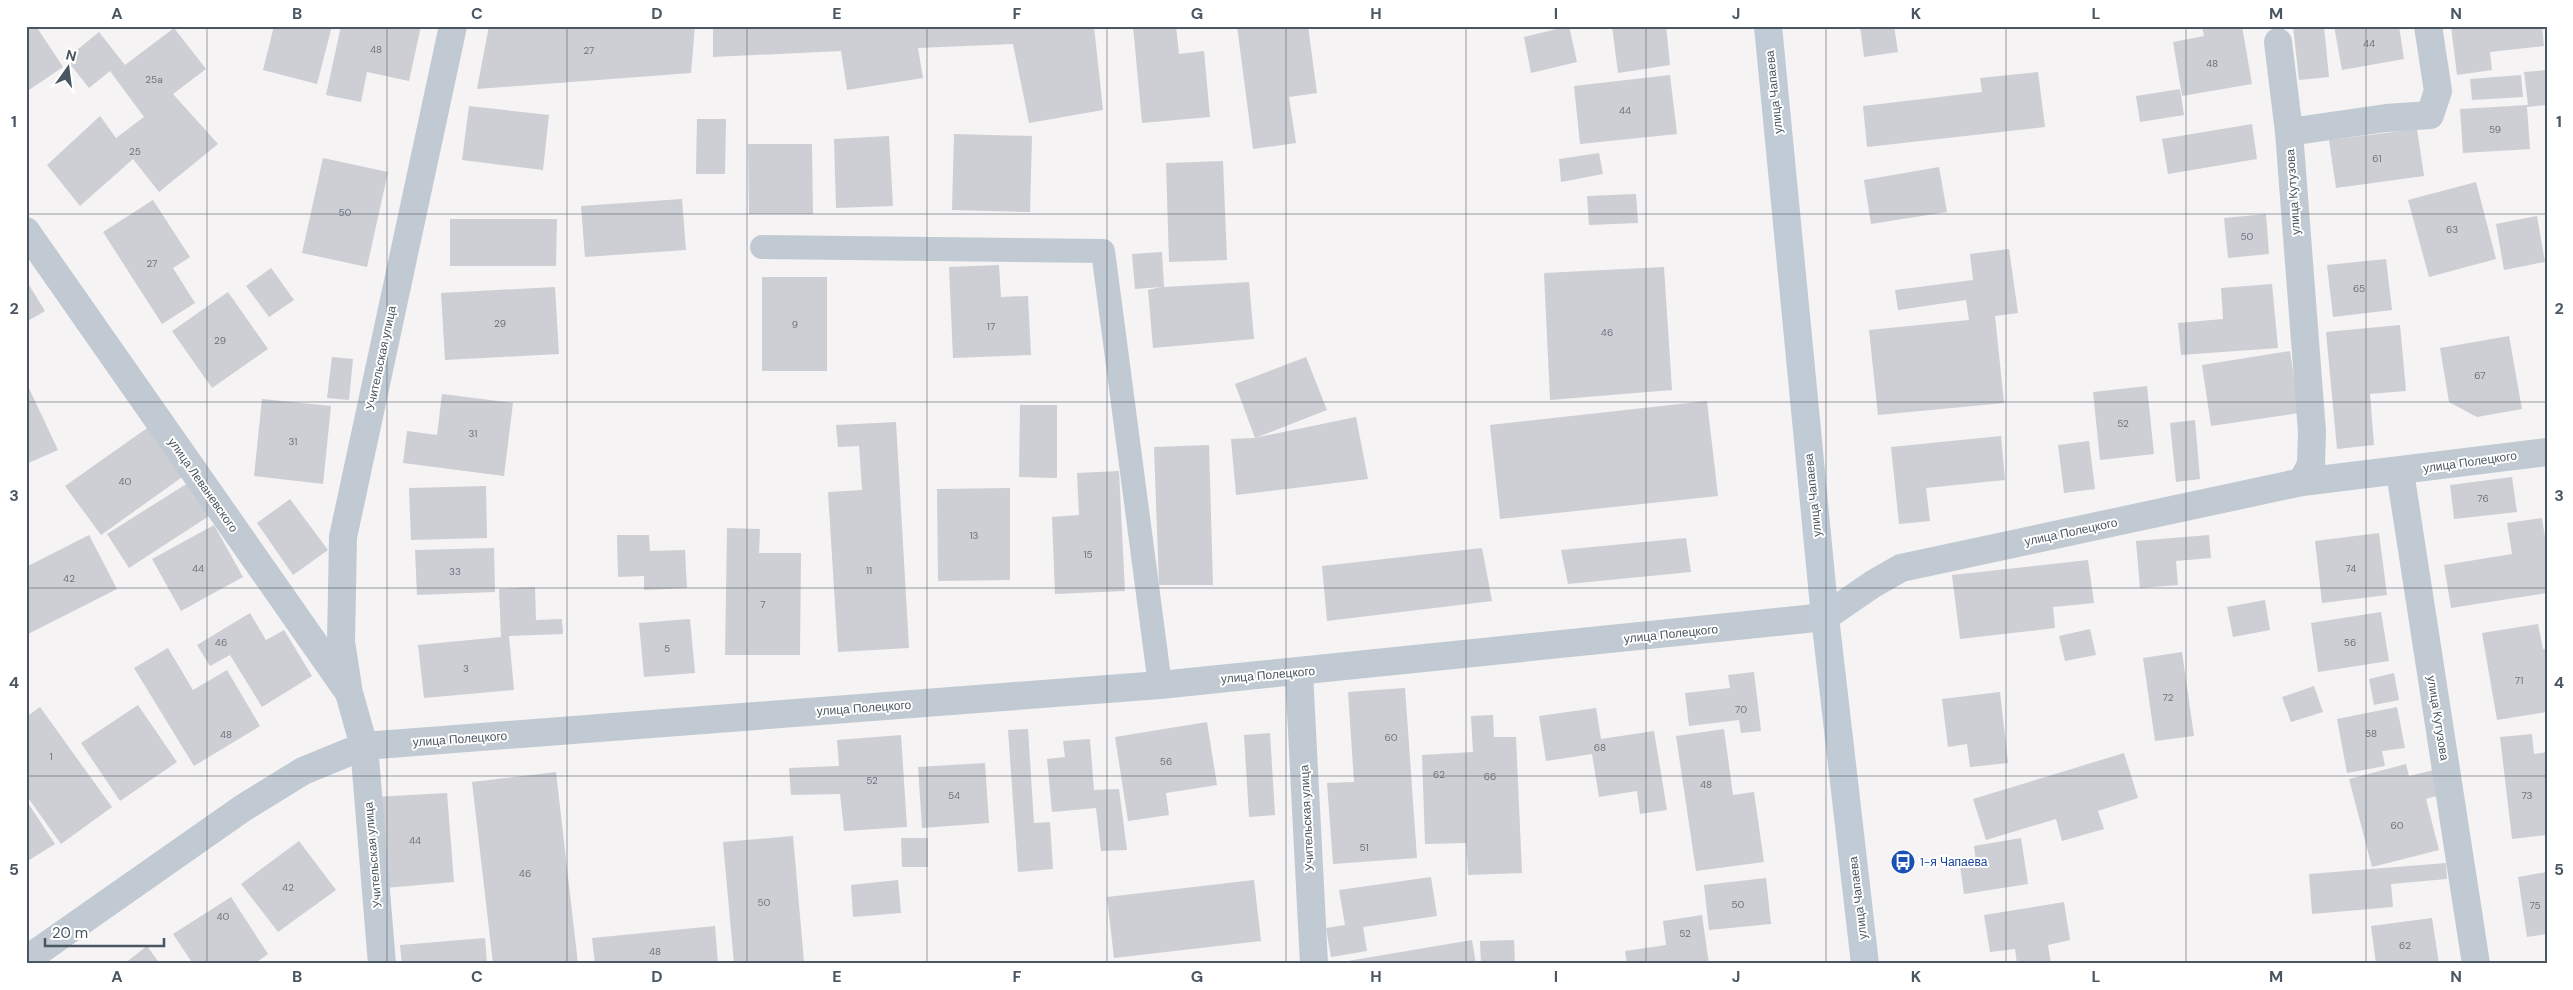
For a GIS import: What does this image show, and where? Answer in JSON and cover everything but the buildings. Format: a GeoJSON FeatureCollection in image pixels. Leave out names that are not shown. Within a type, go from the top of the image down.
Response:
{"type":"FeatureCollection","features":[{"type":"Feature","properties":{"kind":"street","name":"Учительская улица"},"geometry":{"type":"LineString","coordinates":[[349,694],[341,642],[343,537],[453,26]]}},
{"type":"Feature","properties":{"kind":"street","name":"улица Чапаева"},"geometry":{"type":"LineString","coordinates":[[1768,26],[1825,617],[1865,964]]}},
{"type":"Feature","properties":{"kind":"street","name":"улица Кутузова"},"geometry":{"type":"LineString","coordinates":[[2302,482],[2311,464],[2312,432],[2289,132],[2386,118],[2430,116],[2438,91],[2428,26]]}},
{"type":"Feature","properties":{"kind":"street"},"geometry":{"type":"LineString","coordinates":[[2278,42],[2289,132]]}},
{"type":"Feature","properties":{"kind":"street","name":"улица Леваневского"},"geometry":{"type":"LineString","coordinates":[[26,231],[349,694],[364,746]]}},
{"type":"Feature","properties":{"kind":"street","name":"улица Полецкого"},"geometry":{"type":"LineString","coordinates":[[26,960],[243,808],[303,771],[364,746],[1299,673],[1825,617],[1873,584],[1901,568],[2302,482],[2400,472],[2547,452]]}},
{"type":"Feature","properties":{"kind":"street","name":"улица Кутузова"},"geometry":{"type":"LineString","coordinates":[[2400,472],[2476,964]]}},
{"type":"Feature","properties":{"kind":"street","name":"Учительская улица"},"geometry":{"type":"LineString","coordinates":[[1299,673],[1314,964]]}},
{"type":"Feature","properties":{"kind":"street","name":"Учительская улица"},"geometry":{"type":"LineString","coordinates":[[364,746],[382,964]]}},
{"type":"Feature","properties":{"kind":"lane"},"geometry":{"type":"LineString","coordinates":[[762,247],[1103,251],[1160,685]]}},
{"type":"Feature","properties":{"kind":"place","name":"1-я Чапаева"},"geometry":{"type":"Point","coordinates":[1903,862]}}]}
